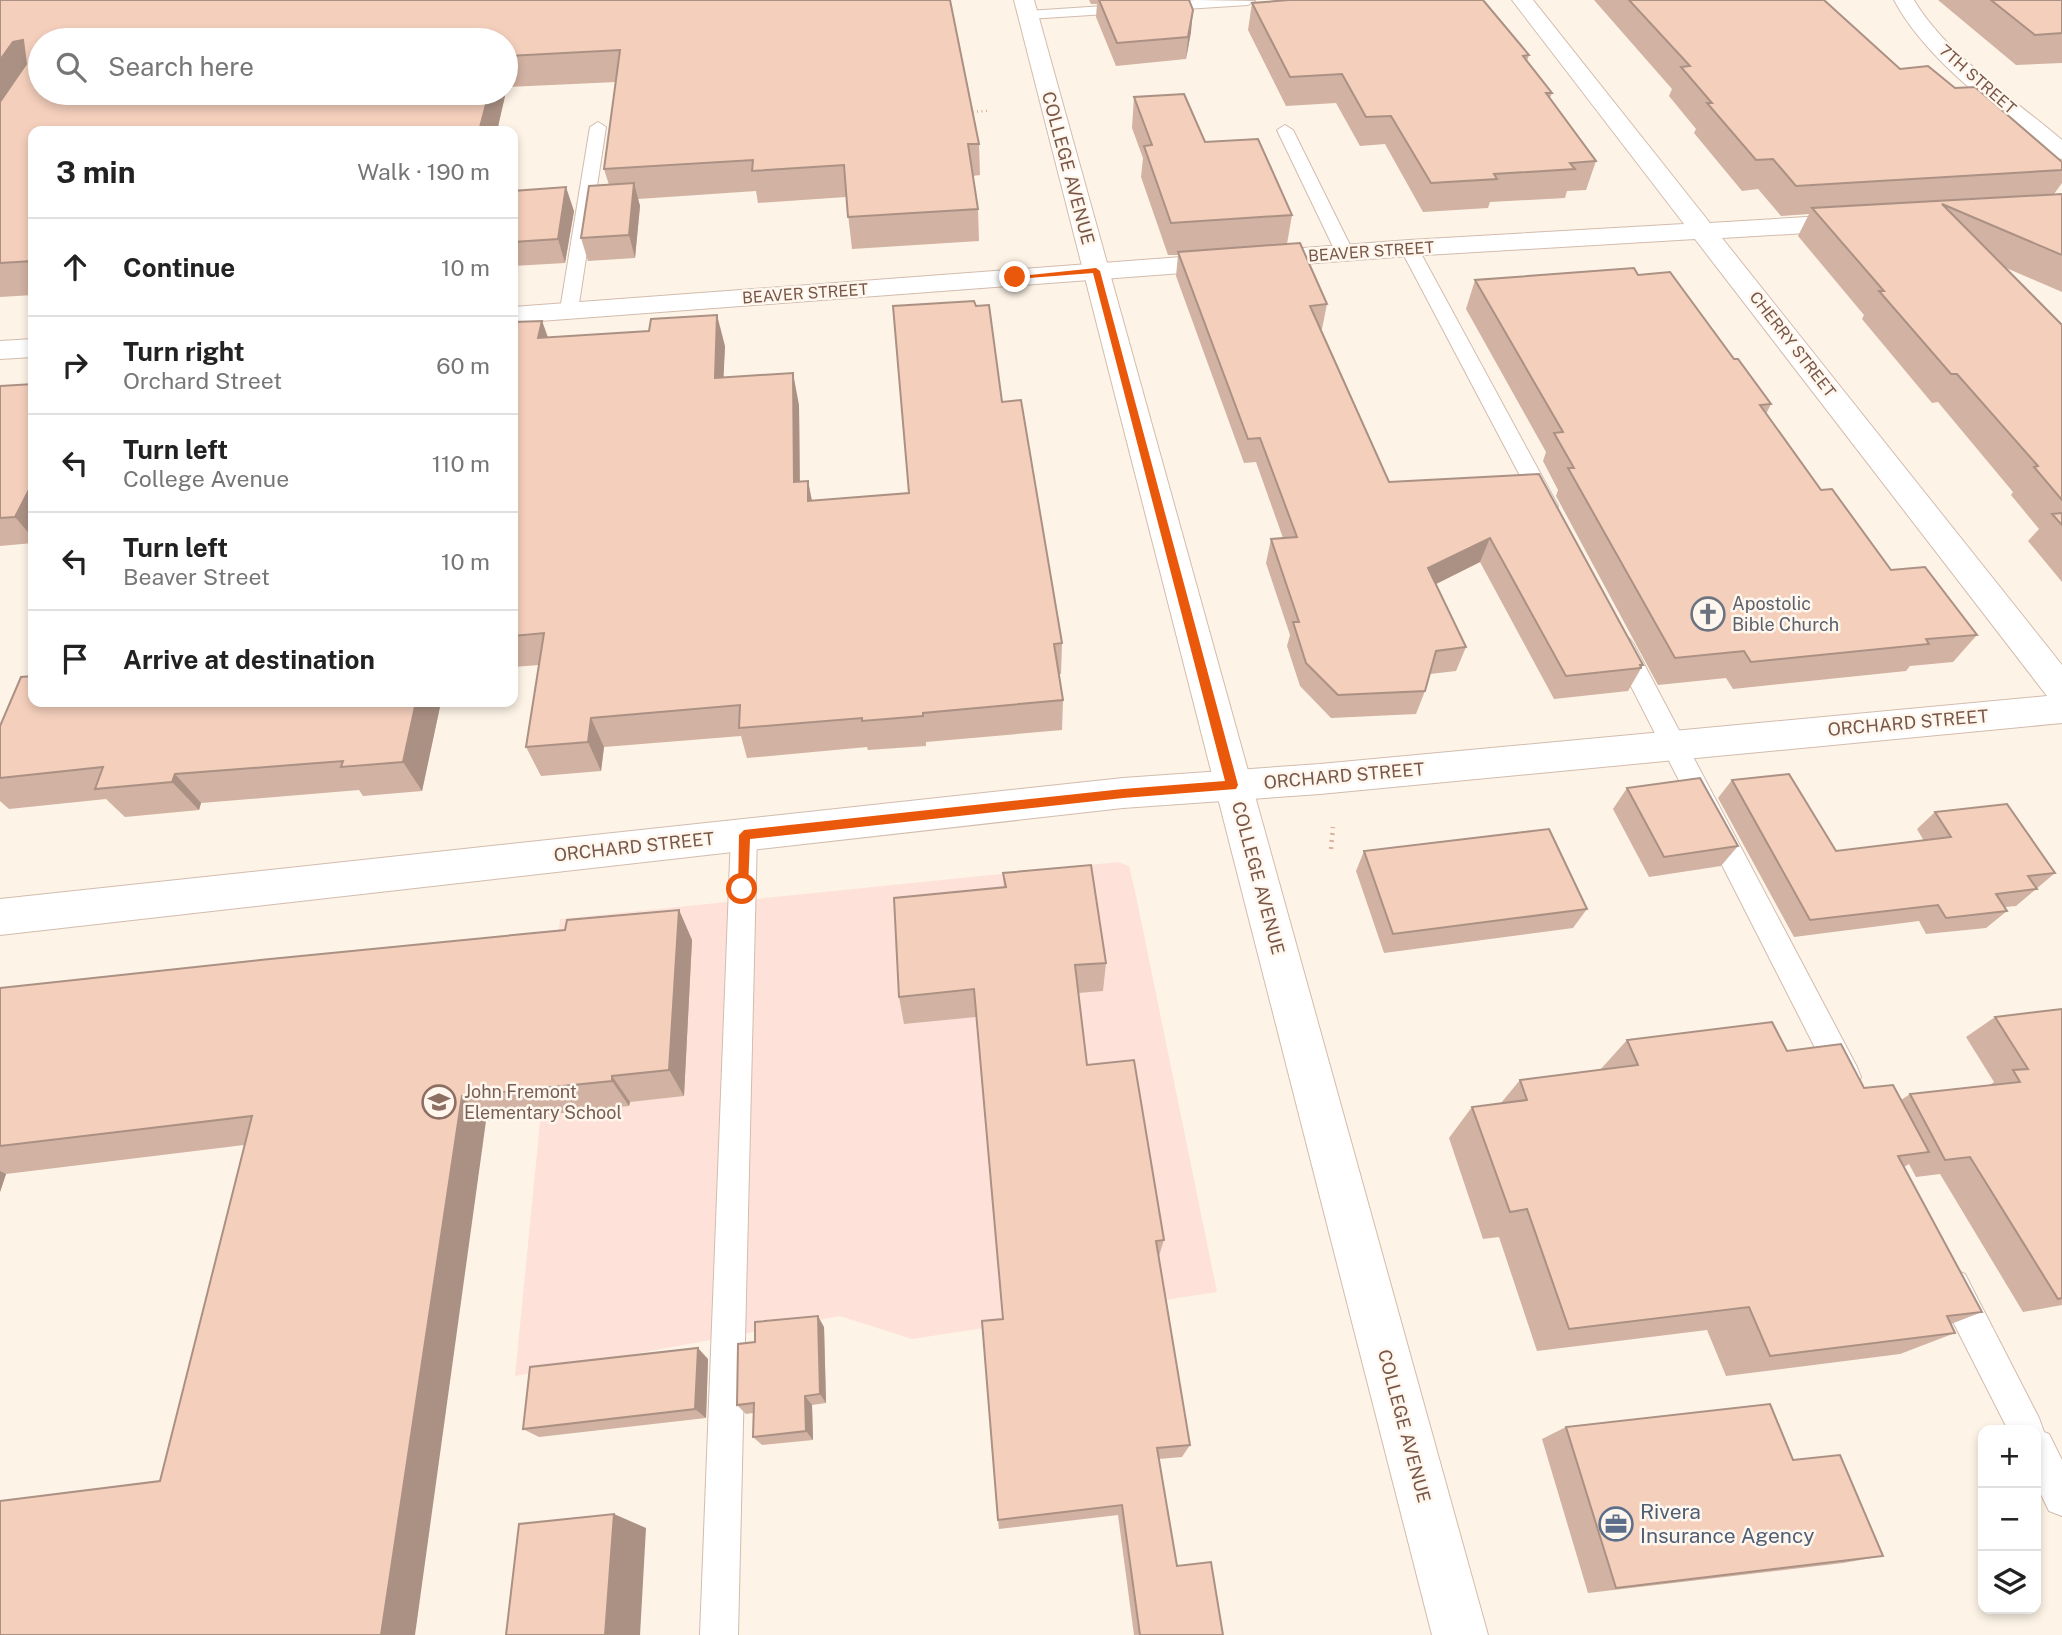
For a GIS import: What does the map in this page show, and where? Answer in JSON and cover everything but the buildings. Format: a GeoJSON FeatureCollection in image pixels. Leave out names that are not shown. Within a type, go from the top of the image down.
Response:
{"type":"FeatureCollection","features":[{"type":"Feature","properties":{"kind":"street","name":"CHERRY STREET"},"geometry":{"type":"LineString","coordinates":[[1522,0],[2062,690]]}},
{"type":"Feature","properties":{"kind":"street","name":"7TH STREET"},"geometry":{"type":"LineString","coordinates":[[1904,0],[1907,12],[1929,36],[2062,152]]}},
{"type":"Feature","properties":{"kind":"street","name":"COLLEGE AVENUE"},"geometry":{"type":"LineString","coordinates":[[1026,7],[1460,1635]]}},
{"type":"Feature","properties":{"kind":"street","name":"BEAVER STREET"},"geometry":{"type":"LineString","coordinates":[[518,315],[1409,248],[1881,220]]}},
{"type":"Feature","properties":{"kind":"street"},"geometry":{"type":"LineString","coordinates":[[0,350],[28,348]]}},
{"type":"Feature","properties":{"kind":"street","name":"ORCHARD STREET"},"geometry":{"type":"LineString","coordinates":[[0,916],[1123,793],[2062,709]]}},
{"type":"Feature","properties":{"kind":"lane"},"geometry":{"type":"LineString","coordinates":[[1026,7],[1248,1]]}},
{"type":"Feature","properties":{"kind":"lane"},"geometry":{"type":"LineString","coordinates":[[569,310],[598,127]]}},
{"type":"Feature","properties":{"kind":"lane"},"geometry":{"type":"LineString","coordinates":[[1285,130],[1345,253]]}},
{"type":"Feature","properties":{"kind":"lane"},"geometry":{"type":"LineString","coordinates":[[1409,248],[1559,528]]}},
{"type":"Feature","properties":{"kind":"lane"},"geometry":{"type":"LineString","coordinates":[[1611,625],[1856,1098]]}},
{"type":"Feature","properties":{"kind":"lane"},"geometry":{"type":"LineString","coordinates":[[719,1635],[744,835]]}},
{"type":"Feature","properties":{"kind":"lane"},"geometry":{"type":"LineString","coordinates":[[1938,1258],[2024,1425]]}},
{"type":"Feature","properties":{"kind":"lane"},"geometry":{"type":"LineString","coordinates":[[2041,1457],[2062,1498]]}},
{"type":"Feature","properties":{"kind":"path"},"geometry":{"type":"LineString","coordinates":[[961,113],[988,111]]}},
{"type":"Feature","properties":{"kind":"path"},"geometry":{"type":"LineString","coordinates":[[1331,849],[1333,827]]}},
{"type":"Feature","properties":{"kind":"shaded area"},"geometry":{"type":"Polygon","coordinates":[[[1118,862],[1129,866],[1135,891],[1217,1292],[912,1339],[840,1316],[515,1376],[560,919],[1118,862]]]}},
{"type":"Feature","properties":{"kind":"place","name":"Apostolic Bible Church"},"geometry":{"type":"Point","coordinates":[1708,614]}},
{"type":"Feature","properties":{"kind":"place","name":"John Fremont Elementary School"},"geometry":{"type":"Point","coordinates":[439,1102]}},
{"type":"Feature","properties":{"kind":"place","name":"Rivera Insurance Agency"},"geometry":{"type":"Point","coordinates":[1616,1524]}},
{"type":"Feature","properties":{"kind":"route"},"geometry":{"type":"LineString","coordinates":[[742,889],[744,835],[1123,793],[1232,785],[1096,271],[1015,277]]}}]}
